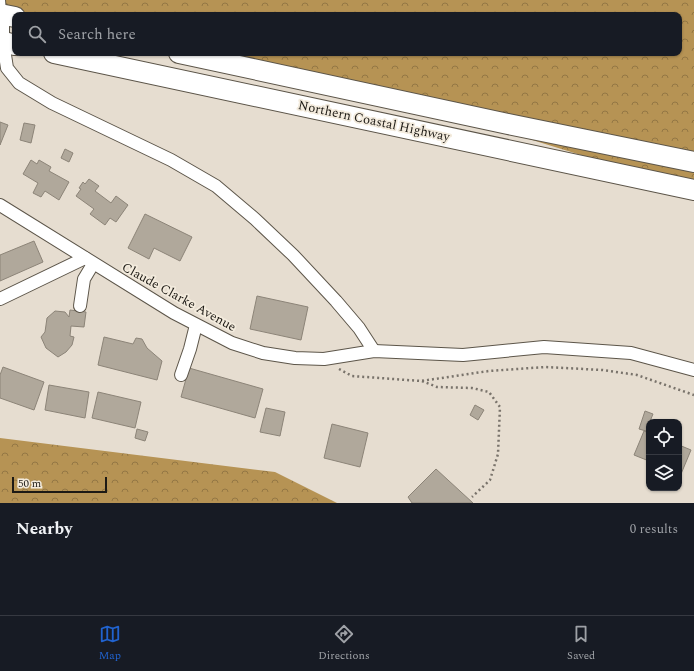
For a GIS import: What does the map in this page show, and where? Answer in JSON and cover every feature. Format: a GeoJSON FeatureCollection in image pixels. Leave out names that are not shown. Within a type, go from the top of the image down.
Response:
{"type":"FeatureCollection","features":[{"type":"Feature","properties":{"kind":"highway","name":"Northern Coastal Highway"},"geometry":{"type":"LineString","coordinates":[[68,56],[694,190]]}},
{"type":"Feature","properties":{"kind":"highway","name":"Northern Coastal Highway"},"geometry":{"type":"LineString","coordinates":[[193,56],[508,124],[694,162]]}},
{"type":"Feature","properties":{"kind":"street"},"geometry":{"type":"LineString","coordinates":[[5,12],[7,68],[19,84],[52,103],[171,160],[216,186],[250,214],[293,255],[359,328],[374,351]]}},
{"type":"Feature","properties":{"kind":"street","name":"Claude Clarke Avenue"},"geometry":{"type":"LineString","coordinates":[[0,205],[174,313],[232,343],[263,353],[295,358],[324,359],[374,351],[463,355],[544,347],[631,353],[694,370]]}},
{"type":"Feature","properties":{"kind":"street"},"geometry":{"type":"LineString","coordinates":[[0,299],[89,261]]}},
{"type":"Feature","properties":{"kind":"street"},"geometry":{"type":"LineString","coordinates":[[80,306],[84,279],[89,261]]}},
{"type":"Feature","properties":{"kind":"street"},"geometry":{"type":"LineString","coordinates":[[181,375],[196,325]]}},
{"type":"Feature","properties":{"kind":"path"},"geometry":{"type":"LineString","coordinates":[[324,359],[352,376],[421,381],[489,371],[545,367],[604,370],[637,375],[694,395]]}},
{"type":"Feature","properties":{"kind":"path"},"geometry":{"type":"LineString","coordinates":[[421,381],[437,387],[472,388],[489,392],[500,407],[498,454],[490,480],[472,497]]}},
{"type":"Feature","properties":{"kind":"green space"},"geometry":{"type":"Polygon","coordinates":[[[0,0],[694,0],[694,190],[348,83],[225,56],[682,56],[682,12],[23,12],[0,7],[0,0]]]}},
{"type":"Feature","properties":{"kind":"green space"},"geometry":{"type":"Polygon","coordinates":[[[0,438],[275,472],[337,503],[0,503],[0,438]]]}},
{"type":"Feature","properties":{"kind":"building"},"geometry":{"type":"Polygon","coordinates":[[[0,122],[8,125],[0,145],[0,122]]]}},
{"type":"Feature","properties":{"kind":"building"},"geometry":{"type":"Polygon","coordinates":[[[24,123],[35,125],[31,143],[20,140],[24,123]]]}},
{"type":"Feature","properties":{"kind":"building"},"geometry":{"type":"Polygon","coordinates":[[[65,149],[73,153],[69,162],[61,158],[65,149]]]}},
{"type":"Feature","properties":{"kind":"building"},"geometry":{"type":"Polygon","coordinates":[[[31,160],[37,164],[39,160],[51,167],[49,171],[69,182],[59,200],[45,191],[41,197],[33,193],[38,183],[23,174],[31,160]]]}},
{"type":"Feature","properties":{"kind":"building"},"geometry":{"type":"Polygon","coordinates":[[[89,179],[99,186],[95,191],[111,203],[116,196],[128,205],[116,222],[110,218],[105,225],[90,214],[94,209],[76,196],[81,189],[79,188],[83,182],[85,184],[89,179]]]}},
{"type":"Feature","properties":{"kind":"building"},"geometry":{"type":"Polygon","coordinates":[[[145,214],[192,237],[180,261],[154,248],[149,259],[128,248],[145,214]]]}},
{"type":"Feature","properties":{"kind":"building"},"geometry":{"type":"Polygon","coordinates":[[[34,241],[43,262],[0,281],[0,255],[34,241]]]}},
{"type":"Feature","properties":{"kind":"building"},"geometry":{"type":"Polygon","coordinates":[[[257,296],[308,307],[301,340],[250,329],[257,296]]]}},
{"type":"Feature","properties":{"kind":"building"},"geometry":{"type":"Polygon","coordinates":[[[70,310],[86,312],[84,327],[71,326],[70,336],[74,337],[72,345],[66,352],[58,357],[46,348],[41,337],[45,332],[47,318],[55,311],[65,312],[69,317],[70,310]]]}},
{"type":"Feature","properties":{"kind":"building"},"geometry":{"type":"Polygon","coordinates":[[[104,337],[133,344],[136,338],[142,339],[147,348],[162,361],[157,380],[98,365],[104,337]]]}},
{"type":"Feature","properties":{"kind":"building"},"geometry":{"type":"Polygon","coordinates":[[[3,367],[44,382],[34,410],[0,398],[0,375],[3,367]]]}},
{"type":"Feature","properties":{"kind":"building"},"geometry":{"type":"Polygon","coordinates":[[[189,368],[263,389],[255,418],[181,397],[189,368]]]}},
{"type":"Feature","properties":{"kind":"building"},"geometry":{"type":"Polygon","coordinates":[[[49,385],[89,392],[85,418],[45,410],[49,385]]]}},
{"type":"Feature","properties":{"kind":"building"},"geometry":{"type":"Polygon","coordinates":[[[98,392],[141,402],[135,428],[92,418],[98,392]]]}},
{"type":"Feature","properties":{"kind":"building"},"geometry":{"type":"Polygon","coordinates":[[[475,405],[484,410],[478,420],[470,415],[475,405]]]}},
{"type":"Feature","properties":{"kind":"building"},"geometry":{"type":"Polygon","coordinates":[[[266,408],[285,412],[280,436],[260,432],[266,408]]]}},
{"type":"Feature","properties":{"kind":"building"},"geometry":{"type":"Polygon","coordinates":[[[645,411],[653,414],[651,419],[646,419],[646,431],[639,429],[645,411]]]}},
{"type":"Feature","properties":{"kind":"building"},"geometry":{"type":"Polygon","coordinates":[[[332,424],[368,433],[360,467],[324,458],[332,424]]]}},
{"type":"Feature","properties":{"kind":"building"},"geometry":{"type":"Polygon","coordinates":[[[137,429],[148,432],[145,441],[135,438],[137,429]]]}},
{"type":"Feature","properties":{"kind":"building"},"geometry":{"type":"Polygon","coordinates":[[[644,431],[646,432],[646,460],[634,455],[644,431]]]}},
{"type":"Feature","properties":{"kind":"building"},"geometry":{"type":"Polygon","coordinates":[[[682,446],[691,450],[682,472],[682,446]]]}},
{"type":"Feature","properties":{"kind":"building"},"geometry":{"type":"Polygon","coordinates":[[[436,469],[473,503],[412,503],[408,497],[436,469]]]}}]}
